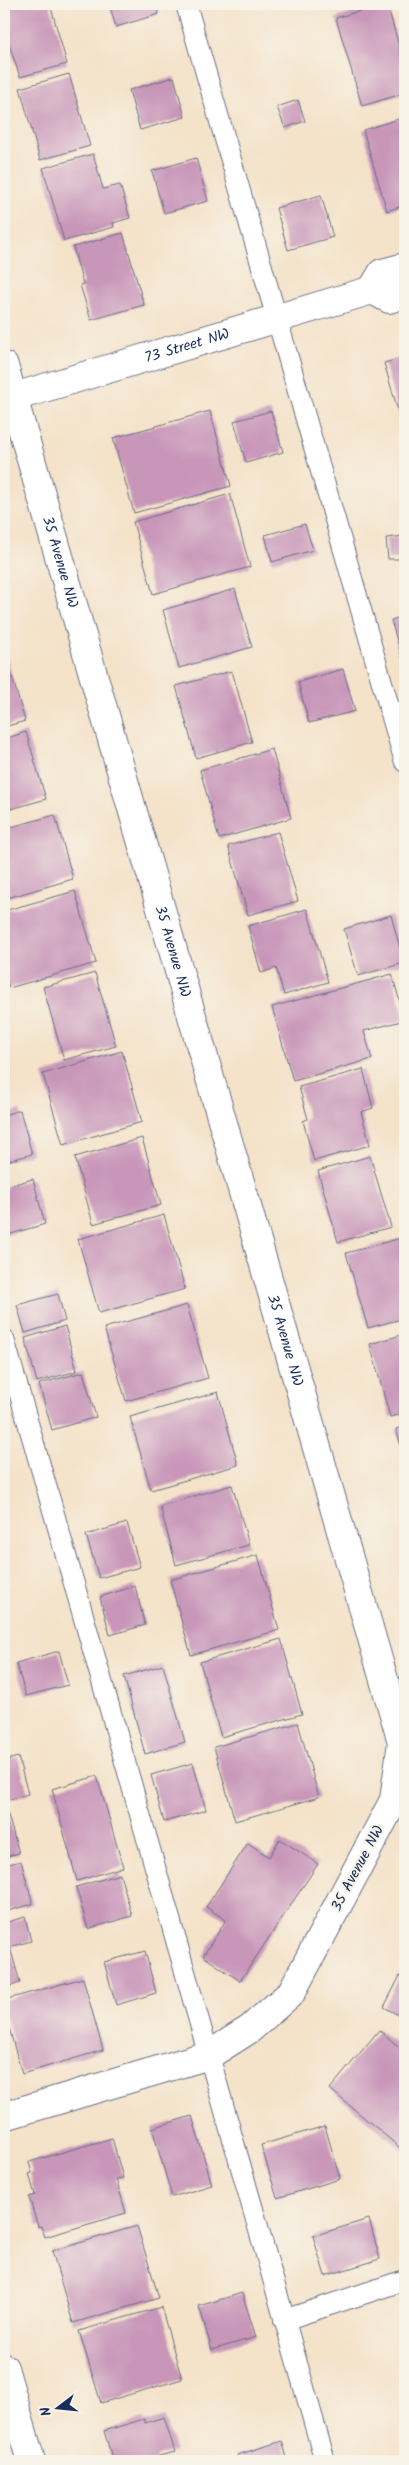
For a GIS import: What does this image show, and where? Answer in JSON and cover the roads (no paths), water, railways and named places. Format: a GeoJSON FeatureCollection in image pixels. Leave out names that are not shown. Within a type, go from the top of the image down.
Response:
{"type":"FeatureCollection","features":[{"type":"Feature","properties":{"kind":"street"},"geometry":{"type":"LineString","coordinates":[[405,267],[382,273],[372,290],[389,298],[405,294]]}},
{"type":"Feature","properties":{"kind":"street","name":"73 Street NW"},"geometry":{"type":"LineString","coordinates":[[8,398],[372,290]]}},
{"type":"Feature","properties":{"kind":"street","name":"35 Avenue NW"},"geometry":{"type":"LineString","coordinates":[[4,366],[8,398],[402,1742],[394,1800],[291,1993],[250,2029],[209,2055],[4,2116]]}},
{"type":"Feature","properties":{"kind":"street"},"geometry":{"type":"LineString","coordinates":[[4,2368],[31,2461]]}},
{"type":"Feature","properties":{"kind":"lane"},"geometry":{"type":"LineString","coordinates":[[186,4],[405,762]]}},
{"type":"Feature","properties":{"kind":"lane"},"geometry":{"type":"LineString","coordinates":[[4,1339],[325,2461]]}},
{"type":"Feature","properties":{"kind":"lane"},"geometry":{"type":"LineString","coordinates":[[284,2320],[405,2280]]}}]}
